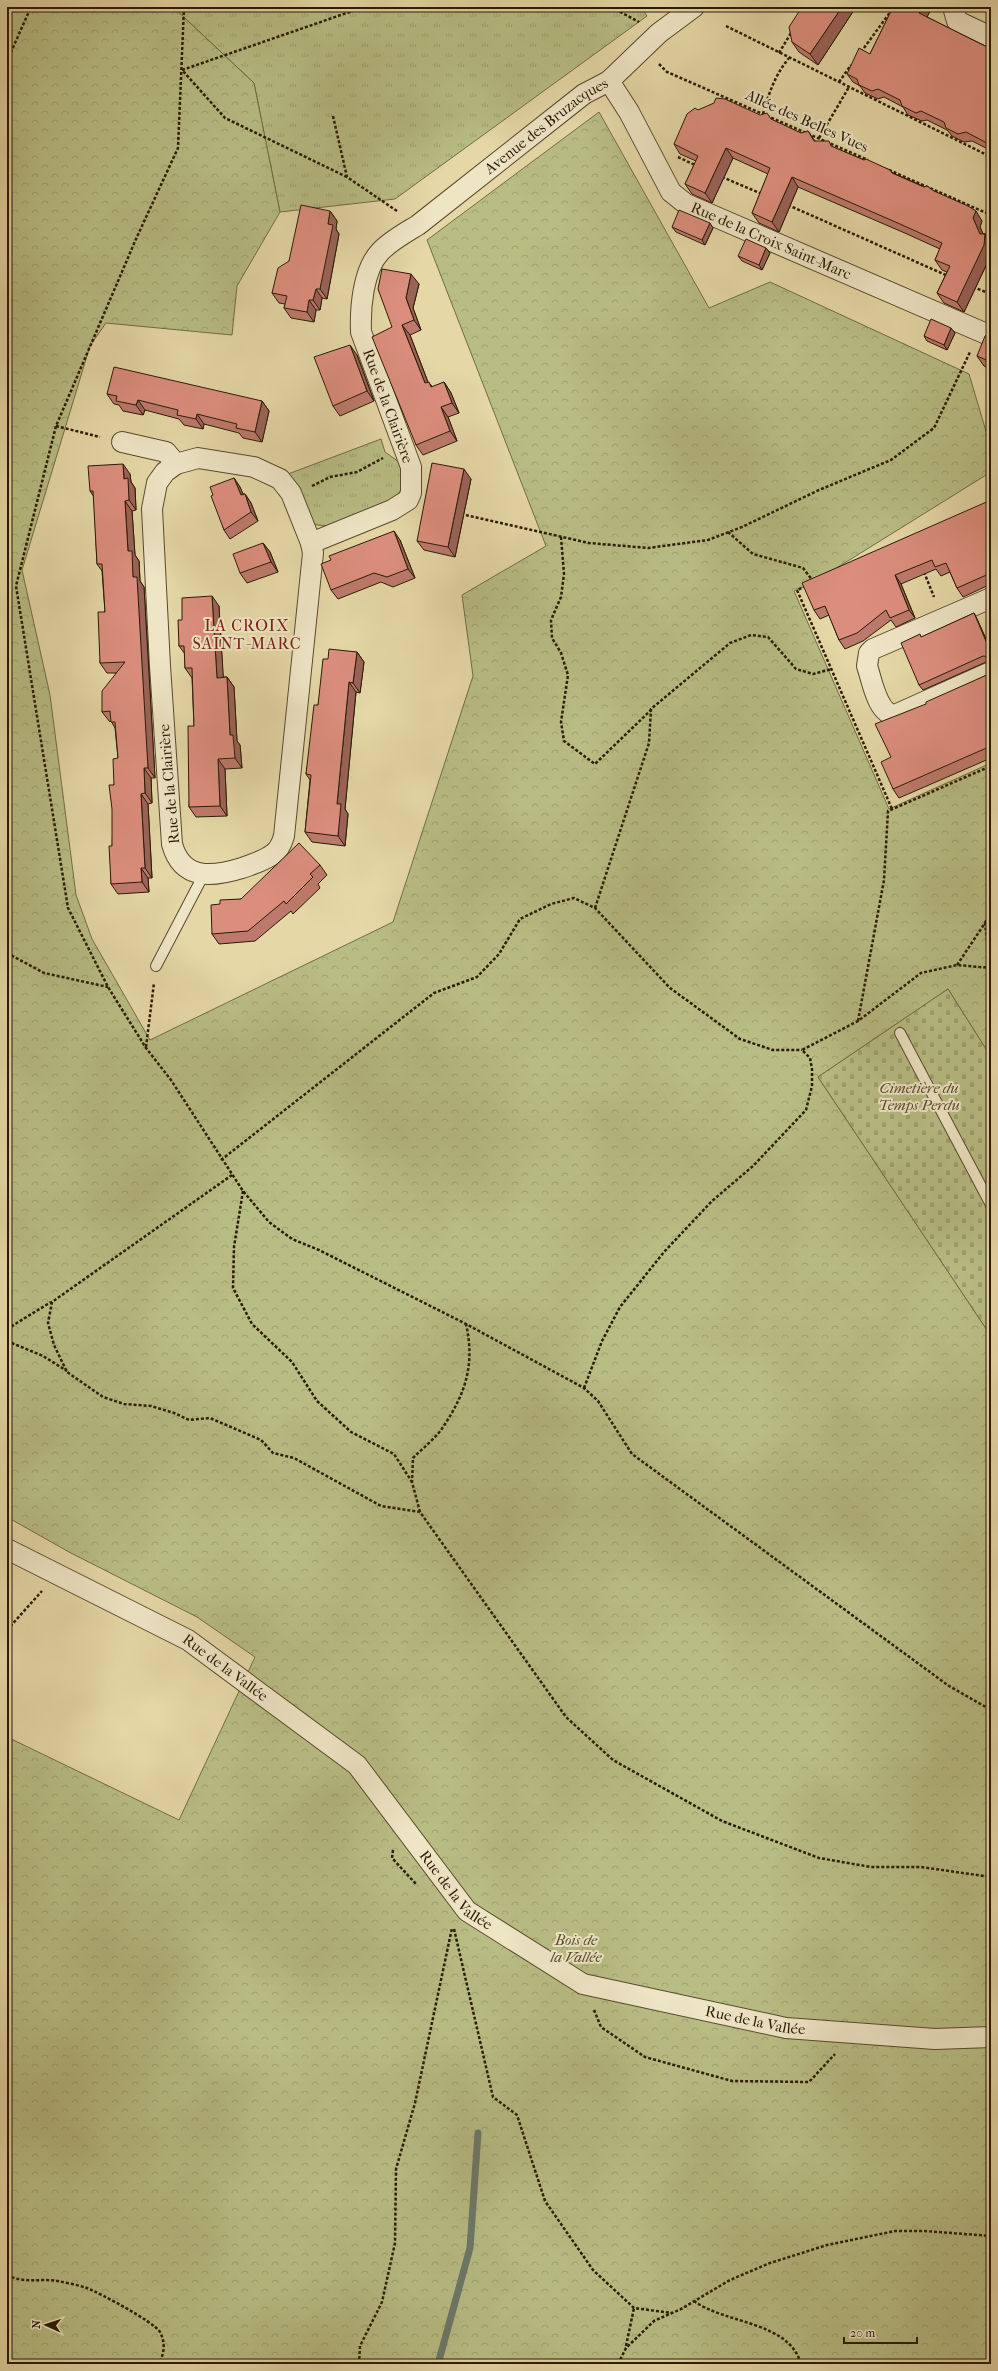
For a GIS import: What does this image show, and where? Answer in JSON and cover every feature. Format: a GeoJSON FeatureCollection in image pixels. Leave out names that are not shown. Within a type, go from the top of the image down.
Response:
{"type":"FeatureCollection","features":[{"type":"Feature","properties":{"kind":"street","name":"Avenue des Bruzacques"},"geometry":{"type":"LineString","coordinates":[[394,240],[418,225],[584,94],[608,80],[659,32],[694,7]]}},
{"type":"Feature","properties":{"kind":"street"},"geometry":{"type":"LineString","coordinates":[[954,7],[957,21],[991,38]]}},
{"type":"Feature","properties":{"kind":"street","name":"Rue de la Croix Saint-Marc"},"geometry":{"type":"LineString","coordinates":[[608,80],[645,143],[671,192],[686,204],[985,334]]}},
{"type":"Feature","properties":{"kind":"street","name":"Rue de la Clairière"},"geometry":{"type":"LineString","coordinates":[[311,543],[392,510],[408,500],[412,477],[405,449],[361,332],[361,316],[371,265],[381,251],[394,240]]}},
{"type":"Feature","properties":{"kind":"street"},"geometry":{"type":"LineString","coordinates":[[115,440],[166,452],[176,464]]}},
{"type":"Feature","properties":{"kind":"street","name":"Rue de la Clairière"},"geometry":{"type":"LineString","coordinates":[[198,458],[254,467],[280,479],[291,493],[311,543],[312,572],[284,836],[274,854],[262,861],[214,876],[195,872],[179,860],[172,844],[170,824],[152,509],[157,483],[165,472],[176,464],[198,458]]}},
{"type":"Feature","properties":{"kind":"street"},"geometry":{"type":"LineString","coordinates":[[991,598],[873,649],[869,653],[867,666],[882,708],[890,714],[895,715],[991,672]]}},
{"type":"Feature","properties":{"kind":"street","name":"Rue de la Vallée"},"geometry":{"type":"LineString","coordinates":[[7,1549],[188,1640],[357,1765],[467,1911],[583,1984],[786,2028],[935,2039],[991,2038]]}},
{"type":"Feature","properties":{"kind":"lane"},"geometry":{"type":"LineString","coordinates":[[156,966],[204,874]]}},
{"type":"Feature","properties":{"kind":"lane"},"geometry":{"type":"LineString","coordinates":[[900,1033],[991,1205]]}},
{"type":"Feature","properties":{"kind":"path"},"geometry":{"type":"LineString","coordinates":[[7,56],[11,52],[31,7]]}},
{"type":"Feature","properties":{"kind":"path"},"geometry":{"type":"LineString","coordinates":[[184,7],[178,148],[136,239],[56,426],[16,586],[68,908],[108,987],[146,1048],[171,1080],[221,1160],[243,1191],[269,1222],[292,1239],[319,1250],[466,1324],[584,1388],[598,1401],[632,1454],[949,1686],[991,1710]]}},
{"type":"Feature","properties":{"kind":"path"},"geometry":{"type":"LineString","coordinates":[[182,70],[364,7]]}},
{"type":"Feature","properties":{"kind":"path"},"geometry":{"type":"LineString","coordinates":[[611,7],[659,32]]}},
{"type":"Feature","properties":{"kind":"path"},"geometry":{"type":"LineString","coordinates":[[857,57],[894,7]]}},
{"type":"Feature","properties":{"kind":"path"},"geometry":{"type":"LineString","coordinates":[[726,26],[991,157]]}},
{"type":"Feature","properties":{"kind":"path"},"geometry":{"type":"LineString","coordinates":[[779,53],[795,27]]}},
{"type":"Feature","properties":{"kind":"path","name":"Allée des Belles Vues"},"geometry":{"type":"LineString","coordinates":[[643,48],[667,72],[876,164]]}},
{"type":"Feature","properties":{"kind":"path"},"geometry":{"type":"LineString","coordinates":[[763,114],[772,84],[780,69],[789,58]]}},
{"type":"Feature","properties":{"kind":"path"},"geometry":{"type":"LineString","coordinates":[[839,82],[853,63]]}},
{"type":"Feature","properties":{"kind":"path"},"geometry":{"type":"LineString","coordinates":[[182,70],[225,118],[347,177],[418,225]]}},
{"type":"Feature","properties":{"kind":"path"},"geometry":{"type":"LineString","coordinates":[[819,138],[849,87]]}},
{"type":"Feature","properties":{"kind":"path"},"geometry":{"type":"LineString","coordinates":[[721,102],[729,99]]}},
{"type":"Feature","properties":{"kind":"path"},"geometry":{"type":"LineString","coordinates":[[333,116],[347,177]]}},
{"type":"Feature","properties":{"kind":"path"},"geometry":{"type":"LineString","coordinates":[[645,143],[703,168]]}},
{"type":"Feature","properties":{"kind":"path","name":"Allée des Belles Vues"},"geometry":{"type":"LineString","coordinates":[[883,167],[991,215]]}},
{"type":"Feature","properties":{"kind":"path"},"geometry":{"type":"LineString","coordinates":[[717,174],[768,196]]}},
{"type":"Feature","properties":{"kind":"path"},"geometry":{"type":"LineString","coordinates":[[782,203],[955,279]]}},
{"type":"Feature","properties":{"kind":"path"},"geometry":{"type":"LineString","coordinates":[[983,235],[991,232]]}},
{"type":"Feature","properties":{"kind":"path"},"geometry":{"type":"LineString","coordinates":[[969,285],[991,294]]}},
{"type":"Feature","properties":{"kind":"path"},"geometry":{"type":"LineString","coordinates":[[460,514],[589,543],[648,548],[708,540],[891,460],[934,428],[985,334],[991,305]]}},
{"type":"Feature","properties":{"kind":"path"},"geometry":{"type":"LineString","coordinates":[[56,426],[115,440]]}},
{"type":"Feature","properties":{"kind":"path"},"geometry":{"type":"LineString","coordinates":[[291,493],[320,484],[330,477],[357,472],[405,449]]}},
{"type":"Feature","properties":{"kind":"path"},"geometry":{"type":"LineString","coordinates":[[728,532],[753,554],[803,568],[814,582]]}},
{"type":"Feature","properties":{"kind":"path"},"geometry":{"type":"LineString","coordinates":[[561,537],[564,574],[562,597],[551,620],[552,638],[561,653],[568,675],[561,722],[564,740],[596,764],[651,709],[730,643],[751,635],[768,636],[796,669],[813,674],[832,669]]}},
{"type":"Feature","properties":{"kind":"path"},"geometry":{"type":"LineString","coordinates":[[922,568],[943,619]]}},
{"type":"Feature","properties":{"kind":"path"},"geometry":{"type":"LineString","coordinates":[[821,579],[797,590],[892,809]]}},
{"type":"Feature","properties":{"kind":"path"},"geometry":{"type":"LineString","coordinates":[[595,908],[649,743],[651,709]]}},
{"type":"Feature","properties":{"kind":"path"},"geometry":{"type":"LineString","coordinates":[[858,1021],[884,880],[888,811],[991,766]]}},
{"type":"Feature","properties":{"kind":"path"},"geometry":{"type":"LineString","coordinates":[[221,1160],[434,993],[477,978],[499,954],[520,919],[551,904],[574,898],[595,908],[670,988],[740,1039],[773,1050],[802,1050],[858,1021],[921,973],[957,965],[991,968],[984,923]]}},
{"type":"Feature","properties":{"kind":"path"},"geometry":{"type":"LineString","coordinates":[[957,965],[991,910]]}},
{"type":"Feature","properties":{"kind":"path"},"geometry":{"type":"LineString","coordinates":[[7,953],[44,972],[108,987]]}},
{"type":"Feature","properties":{"kind":"path"},"geometry":{"type":"LineString","coordinates":[[146,1048],[156,966]]}},
{"type":"Feature","properties":{"kind":"path"},"geometry":{"type":"LineString","coordinates":[[584,1388],[602,1341],[620,1308],[664,1252],[712,1201],[753,1166],[806,1110],[812,1086],[812,1069],[810,1058],[802,1050]]}},
{"type":"Feature","properties":{"kind":"path"},"geometry":{"type":"LineString","coordinates":[[7,1329],[52,1302],[232,1175]]}},
{"type":"Feature","properties":{"kind":"path"},"geometry":{"type":"LineString","coordinates":[[243,1191],[234,1247],[233,1288],[252,1324],[292,1362],[317,1402],[351,1432],[394,1454],[412,1482]]}},
{"type":"Feature","properties":{"kind":"path"},"geometry":{"type":"LineString","coordinates":[[52,1302],[48,1322],[54,1345],[67,1372]]}},
{"type":"Feature","properties":{"kind":"path"},"geometry":{"type":"LineString","coordinates":[[466,1324],[471,1346],[468,1378],[443,1427],[413,1458],[412,1482],[420,1512],[566,1717],[613,1760],[722,1821],[819,1858],[871,1867],[921,1867],[991,1878]]}},
{"type":"Feature","properties":{"kind":"path"},"geometry":{"type":"LineString","coordinates":[[7,1341],[43,1356],[103,1397],[124,1404],[152,1406],[174,1412],[189,1420],[210,1418],[261,1440],[273,1452],[294,1458],[381,1506],[420,1512]]}},
{"type":"Feature","properties":{"kind":"path"},"geometry":{"type":"LineString","coordinates":[[7,1630],[57,1574]]}},
{"type":"Feature","properties":{"kind":"path"},"geometry":{"type":"LineString","coordinates":[[395,1816],[392,1858],[418,1886]]}},
{"type":"Feature","properties":{"kind":"path"},"geometry":{"type":"LineString","coordinates":[[359,2364],[360,2346],[382,2302],[394,2243],[396,2169],[414,2103],[453,1924],[493,2098],[517,2115],[546,2201],[593,2270],[634,2308],[672,2313]]}},
{"type":"Feature","properties":{"kind":"path"},"geometry":{"type":"LineString","coordinates":[[583,1984],[601,2027],[645,2057],[732,2081],[809,2082],[856,2032]]}},
{"type":"Feature","properties":{"kind":"path"},"geometry":{"type":"LineString","coordinates":[[626,2348],[654,2321],[672,2313],[730,2280],[770,2264],[827,2245],[868,2235],[924,2230],[991,2236]]}},
{"type":"Feature","properties":{"kind":"path"},"geometry":{"type":"LineString","coordinates":[[7,2275],[18,2281],[57,2281],[88,2288],[145,2319],[159,2331],[164,2343],[164,2354],[159,2364]]}},
{"type":"Feature","properties":{"kind":"path"},"geometry":{"type":"LineString","coordinates":[[694,2301],[706,2310],[749,2323],[780,2337],[793,2346],[801,2364]]}},
{"type":"Feature","properties":{"kind":"path"},"geometry":{"type":"LineString","coordinates":[[618,2364],[626,2348],[634,2308]]}},
{"type":"Feature","properties":{"kind":"green space","name":"Bois de la Vallée"},"geometry":{"type":"Polygon","coordinates":[[[7,7],[173,7],[254,83],[280,212],[237,286],[232,335],[106,323],[90,346],[22,570],[50,695],[76,895],[92,939],[150,1040],[393,922],[473,676],[462,595],[546,546],[427,240],[599,112],[709,308],[770,282],[969,374],[991,448],[991,472],[814,582],[794,591],[889,809],[991,763],[991,1057],[948,989],[818,1077],[991,1336],[991,2342],[989,2364],[7,2364],[7,1737],[179,1820],[255,1657],[197,1617],[69,1552],[7,1517],[7,7]]]}},
{"type":"Feature","properties":{"kind":"green space"},"geometry":{"type":"Polygon","coordinates":[[[173,7],[641,7],[647,16],[395,199],[280,212],[254,83],[173,7]]]}},
{"type":"Feature","properties":{"kind":"green space"},"geometry":{"type":"Polygon","coordinates":[[[381,439],[385,452],[399,462],[402,469],[402,488],[395,499],[328,526],[317,525],[309,521],[288,474],[381,439]]]}},
{"type":"Feature","properties":{"kind":"green space","name":"Cimetière du Temps Perdu"},"geometry":{"type":"Polygon","coordinates":[[[948,989],[991,1057],[991,1336],[818,1077],[948,989]]]}},
{"type":"Feature","properties":{"kind":"green space"},"geometry":{"type":"Polygon","coordinates":[[[7,2358],[42,2364],[7,2364],[7,2358]]]}},
{"type":"Feature","properties":{"kind":"building"},"geometry":{"type":"Polygon","coordinates":[[[802,7],[842,7],[810,54],[792,42],[789,27],[802,7]]]}},
{"type":"Feature","properties":{"kind":"building"},"geometry":{"type":"Polygon","coordinates":[[[893,7],[922,7],[919,13],[991,49],[991,150],[989,149],[987,143],[966,132],[958,134],[946,128],[944,122],[921,111],[916,113],[902,106],[900,100],[878,89],[872,91],[859,85],[857,79],[847,74],[859,48],[870,54],[893,7]]]}},
{"type":"Feature","properties":{"kind":"building"},"geometry":{"type":"Polygon","coordinates":[[[716,98],[725,99],[760,115],[767,113],[771,119],[801,133],[808,131],[814,141],[829,141],[831,146],[864,160],[866,159],[890,170],[892,173],[924,187],[927,186],[934,191],[976,211],[973,218],[980,234],[985,234],[984,245],[957,302],[937,293],[950,266],[935,260],[942,243],[792,177],[772,222],[752,213],[770,168],[726,148],[705,193],[685,184],[698,156],[674,144],[687,114],[695,108],[698,110],[714,103],[716,98]]]}},
{"type":"Feature","properties":{"kind":"building"},"geometry":{"type":"Polygon","coordinates":[[[301,205],[330,211],[328,224],[333,225],[320,289],[316,289],[313,300],[309,300],[307,312],[284,308],[287,296],[272,293],[278,268],[289,261],[301,205]]]}},
{"type":"Feature","properties":{"kind":"building"},"geometry":{"type":"Polygon","coordinates":[[[679,210],[710,223],[702,240],[672,227],[679,210]]]}},
{"type":"Feature","properties":{"kind":"building"},"geometry":{"type":"Polygon","coordinates":[[[746,239],[766,248],[759,265],[738,256],[746,239]]]}},
{"type":"Feature","properties":{"kind":"building"},"geometry":{"type":"Polygon","coordinates":[[[382,269],[411,274],[406,298],[414,320],[402,325],[425,383],[429,382],[431,387],[444,382],[452,403],[441,407],[450,431],[416,445],[372,337],[392,327],[378,289],[382,269]]]}},
{"type":"Feature","properties":{"kind":"building"},"geometry":{"type":"Polygon","coordinates":[[[931,319],[951,328],[944,345],[924,336],[931,319]]]}},
{"type":"Feature","properties":{"kind":"building"},"geometry":{"type":"Polygon","coordinates":[[[991,332],[991,362],[977,356],[985,336],[991,332]]]}},
{"type":"Feature","properties":{"kind":"building"},"geometry":{"type":"Polygon","coordinates":[[[350,345],[367,391],[333,406],[314,357],[350,345]]]}},
{"type":"Feature","properties":{"kind":"building"},"geometry":{"type":"Polygon","coordinates":[[[114,367],[262,401],[255,432],[236,428],[237,424],[197,414],[196,419],[177,415],[178,410],[138,400],[136,405],[116,401],[117,396],[107,394],[114,367]]]}},
{"type":"Feature","properties":{"kind":"building"},"geometry":{"type":"Polygon","coordinates":[[[432,463],[464,469],[448,547],[417,541],[432,463]]]}},
{"type":"Feature","properties":{"kind":"building"},"geometry":{"type":"Polygon","coordinates":[[[123,464],[124,479],[128,478],[129,500],[125,501],[128,551],[132,551],[133,577],[137,577],[148,768],[144,768],[145,793],[141,794],[145,868],[141,868],[142,882],[111,884],[109,846],[112,846],[112,809],[109,785],[114,785],[113,759],[118,758],[115,722],[111,722],[110,711],[102,712],[102,691],[125,662],[100,663],[98,612],[105,612],[102,564],[97,564],[93,491],[90,491],[88,466],[123,464]]]}},
{"type":"Feature","properties":{"kind":"building"},"geometry":{"type":"Polygon","coordinates":[[[234,478],[241,495],[245,494],[251,512],[224,530],[211,496],[213,495],[210,487],[234,478]]]}},
{"type":"Feature","properties":{"kind":"building"},"geometry":{"type":"Polygon","coordinates":[[[991,500],[991,573],[957,588],[946,563],[935,567],[932,560],[895,575],[909,610],[890,618],[886,610],[857,633],[839,640],[825,606],[814,610],[802,583],[991,500]]]}},
{"type":"Feature","properties":{"kind":"building"},"geometry":{"type":"Polygon","coordinates":[[[394,531],[408,569],[387,577],[374,573],[331,590],[321,564],[331,560],[329,556],[394,531]]]}},
{"type":"Feature","properties":{"kind":"building"},"geometry":{"type":"Polygon","coordinates":[[[263,543],[271,562],[240,573],[233,554],[263,543]]]}},
{"type":"Feature","properties":{"kind":"building"},"geometry":{"type":"Polygon","coordinates":[[[212,596],[217,678],[227,677],[230,735],[233,735],[235,758],[218,759],[220,806],[189,807],[188,726],[194,726],[192,668],[185,668],[184,646],[179,646],[178,620],[182,620],[182,598],[212,596]]]}},
{"type":"Feature","properties":{"kind":"building"},"geometry":{"type":"Polygon","coordinates":[[[974,613],[991,653],[991,657],[983,656],[919,685],[901,643],[920,634],[921,637],[974,613]]]}},
{"type":"Feature","properties":{"kind":"building"},"geometry":{"type":"Polygon","coordinates":[[[329,649],[357,652],[353,683],[349,682],[337,804],[341,804],[338,836],[305,832],[311,775],[306,774],[314,705],[318,705],[323,659],[328,659],[329,649]]]}},
{"type":"Feature","properties":{"kind":"building"},"geometry":{"type":"Polygon","coordinates":[[[991,672],[991,746],[893,789],[881,762],[891,757],[875,724],[926,704],[926,702],[991,672]]]}},
{"type":"Feature","properties":{"kind":"building"},"geometry":{"type":"Polygon","coordinates":[[[299,843],[320,865],[310,874],[313,877],[286,904],[284,901],[248,931],[212,934],[211,905],[220,904],[220,900],[241,899],[299,843]]]}},
{"type":"Feature","properties":{"kind":"building"},"geometry":{"type":"Polygon","coordinates":[[[991,2261],[991,2296],[987,2296],[991,2261]]]}},
{"type":"Feature","properties":{"kind":"waterway"},"geometry":{"type":"LineString","coordinates":[[438,2364],[470,2248],[478,2133]]}},
{"type":"Feature","properties":{"kind":"district","name":"LA CROIX SAINT-MARC"},"geometry":{"type":"Point","coordinates":[247,634]}}]}
